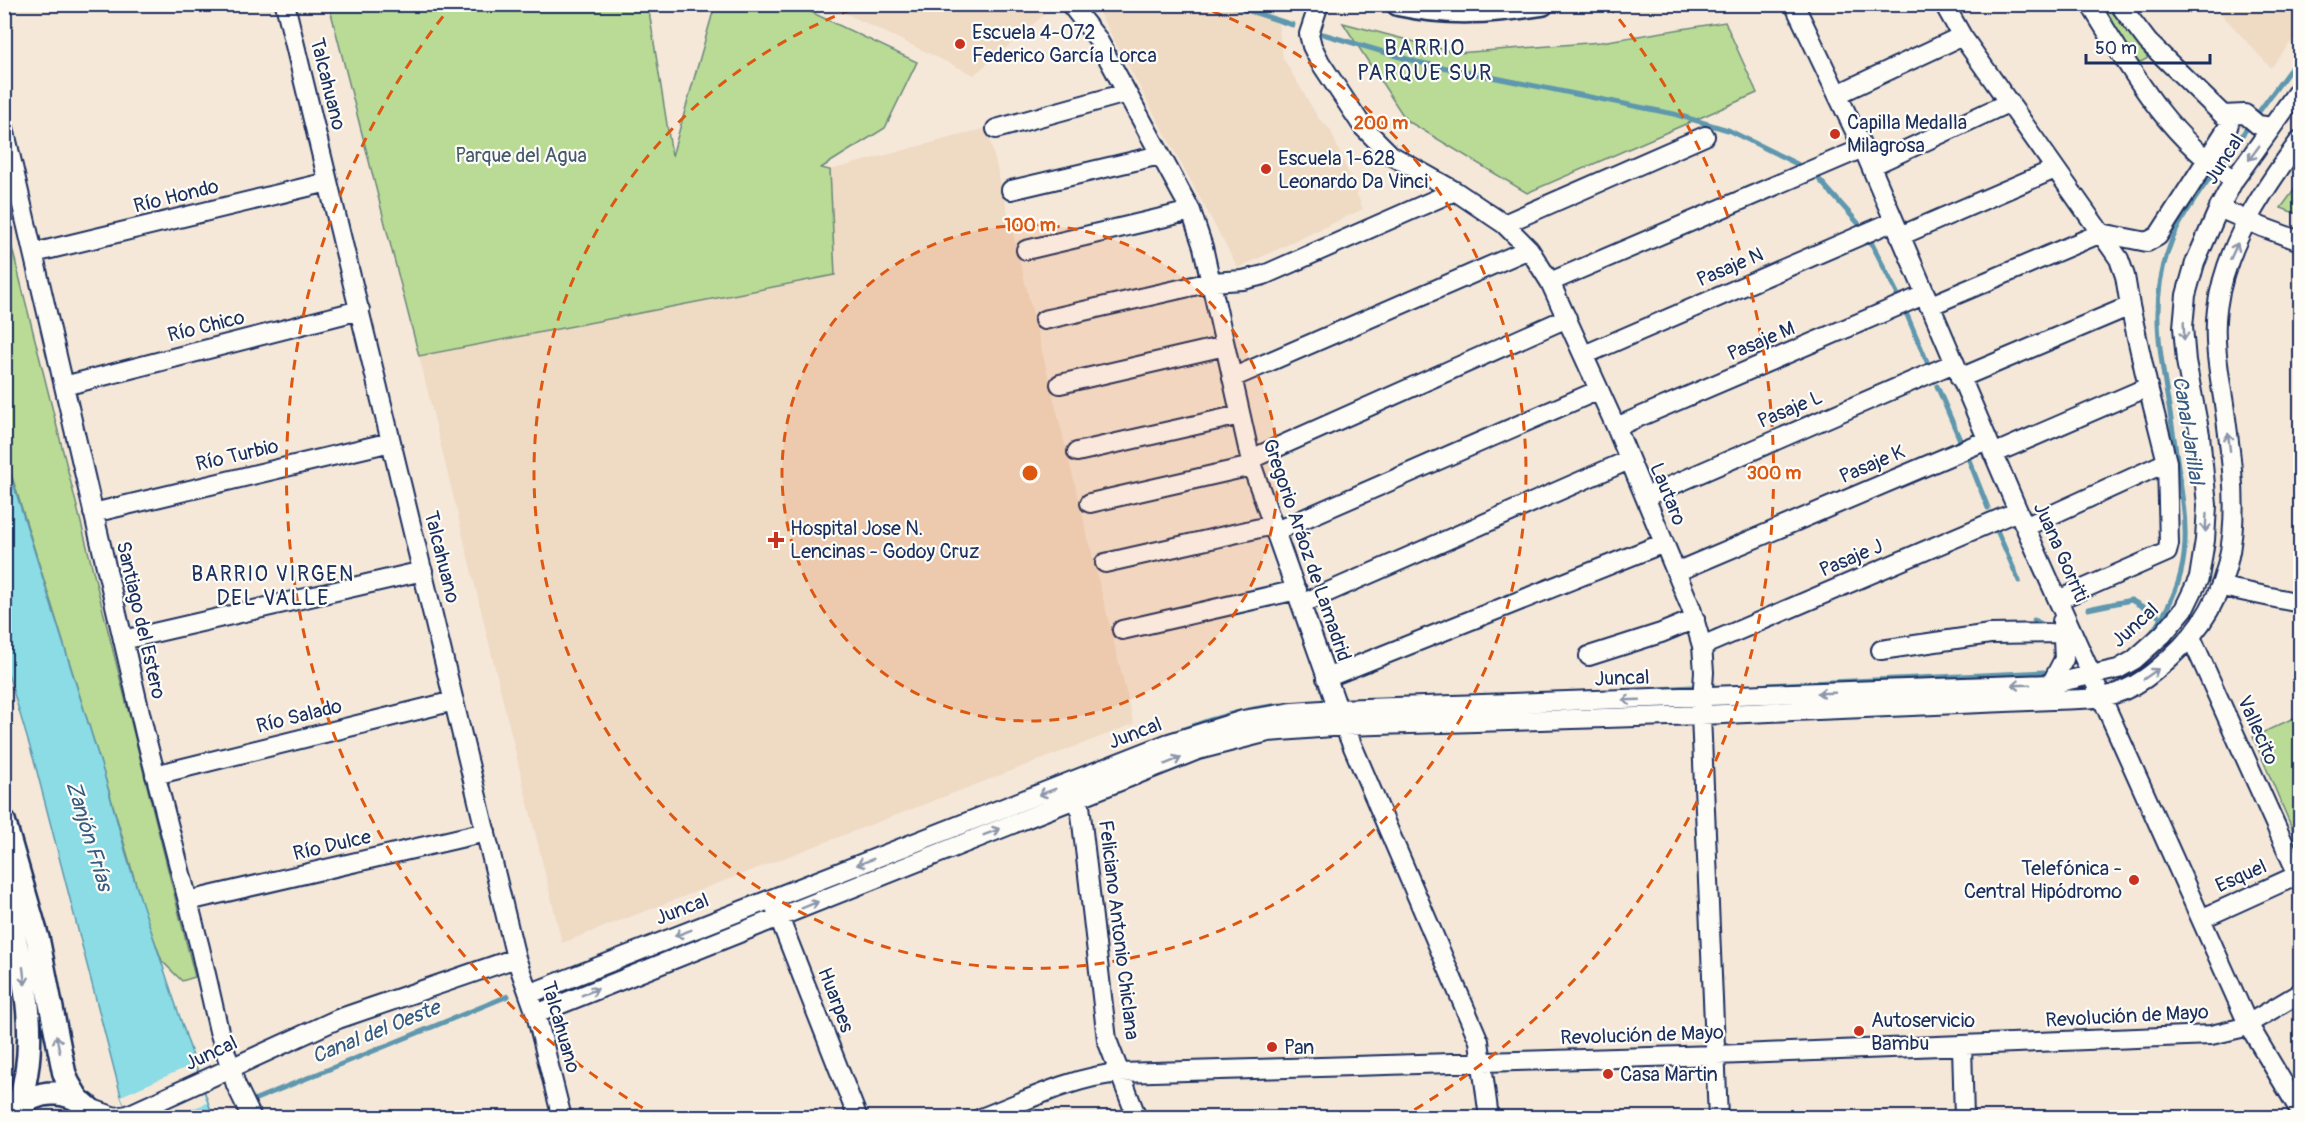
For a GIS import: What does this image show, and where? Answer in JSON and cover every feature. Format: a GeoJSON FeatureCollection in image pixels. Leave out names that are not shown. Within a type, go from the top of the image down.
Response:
{"type":"FeatureCollection","features":[{"type":"Feature","properties":{"kind":"main road"},"geometry":{"type":"LineString","coordinates":[[1398,4],[1430,11],[1459,13],[1542,4]]}},
{"type":"Feature","properties":{"kind":"main road"},"geometry":{"type":"LineString","coordinates":[[4,822],[38,940],[64,1072],[88,1108]]}},
{"type":"Feature","properties":{"kind":"main road"},"geometry":{"type":"LineString","coordinates":[[4,899],[23,968],[30,1016],[26,1076],[14,1114]]}},
{"type":"Feature","properties":{"kind":"main road"},"geometry":{"type":"LineString","coordinates":[[14,1114],[29,1100],[48,1093],[58,1093],[88,1108]]}},
{"type":"Feature","properties":{"kind":"street","name":"Talcahuano"},"geometry":{"type":"LineString","coordinates":[[285,4],[516,958],[536,1014],[562,1118]]}},
{"type":"Feature","properties":{"kind":"street","name":"Gregorio Aráoz de Lamadrid"},"geometry":{"type":"LineString","coordinates":[[1070,4],[1096,38],[1191,211],[1211,282],[1252,463],[1337,709],[1479,1041],[1489,1118]]}},
{"type":"Feature","properties":{"kind":"street","name":"Lautaro"},"geometry":{"type":"LineString","coordinates":[[1319,4],[1309,34],[1312,46],[1363,127],[1391,155],[1455,191],[1504,224],[1528,249],[1550,282],[1616,427],[1695,620],[1702,646],[1704,672],[1701,706],[1718,1118]]}},
{"type":"Feature","properties":{"kind":"street","name":"Juana Gorriti"},"geometry":{"type":"LineString","coordinates":[[1794,4],[1863,148],[2021,519],[2248,1024],[2301,1111]]}},
{"type":"Feature","properties":{"kind":"street"},"geometry":{"type":"LineString","coordinates":[[1944,4],[1962,36],[2101,233],[2122,268],[2167,462],[2169,544],[2167,552],[2060,604],[2064,659],[2050,684]]}},
{"type":"Feature","properties":{"kind":"street"},"geometry":{"type":"LineString","coordinates":[[2090,4],[2148,97],[2170,124],[2207,161],[2234,180]]}},
{"type":"Feature","properties":{"kind":"street"},"geometry":{"type":"LineString","coordinates":[[2119,4],[2157,50],[2223,115],[2245,114],[2258,125],[2272,127]]}},
{"type":"Feature","properties":{"kind":"street"},"geometry":{"type":"LineString","coordinates":[[1838,94],[1962,36]]}},
{"type":"Feature","properties":{"kind":"street","name":"Juncal"},"geometry":{"type":"LineString","coordinates":[[536,1014],[1080,799],[1198,750],[1268,732],[2050,684],[2118,669],[2163,634],[2184,609],[2199,578],[2205,540],[2207,505],[2200,435],[2186,361],[2183,327],[2186,295],[2192,274],[2219,208],[2234,180],[2301,88]]}},
{"type":"Feature","properties":{"kind":"street"},"geometry":{"type":"LineString","coordinates":[[996,129],[1126,93]]}},
{"type":"Feature","properties":{"kind":"street"},"geometry":{"type":"LineString","coordinates":[[1871,166],[2010,102]]}},
{"type":"Feature","properties":{"kind":"street"},"geometry":{"type":"LineString","coordinates":[[2101,233],[2147,242],[2158,236],[2228,127],[2231,116]]}},
{"type":"Feature","properties":{"kind":"street","name":"Santiago del Estero"},"geometry":{"type":"LineString","coordinates":[[4,128],[155,775],[219,1031],[231,1069],[252,1118]]}},
{"type":"Feature","properties":{"kind":"street"},"geometry":{"type":"LineString","coordinates":[[1504,224],[1704,136]]}},
{"type":"Feature","properties":{"kind":"street","name":"Juncal"},"geometry":{"type":"LineString","coordinates":[[529,994],[1076,780],[1211,729],[1243,720],[1293,712],[1337,709],[1701,706],[2102,697],[2131,687],[2155,672],[2191,637],[2208,614],[2222,587],[2230,557],[2233,512],[2230,446],[2217,357],[2217,310],[2226,268],[2247,221],[2273,176],[2301,140]]}},
{"type":"Feature","properties":{"kind":"street"},"geometry":{"type":"LineString","coordinates":[[1550,282],[1863,148]]}},
{"type":"Feature","properties":{"kind":"street"},"geometry":{"type":"LineString","coordinates":[[1011,190],[1160,155]]}},
{"type":"Feature","properties":{"kind":"street","name":"Pasaje N"},"geometry":{"type":"LineString","coordinates":[[1584,355],[1897,229],[2055,169]]}},
{"type":"Feature","properties":{"kind":"street","name":"Río Hondo"},"geometry":{"type":"LineString","coordinates":[[34,254],[328,182]]}},
{"type":"Feature","properties":{"kind":"street"},"geometry":{"type":"LineString","coordinates":[[1044,320],[1211,282],[1243,280],[1264,275],[1455,191]]}},
{"type":"Feature","properties":{"kind":"street"},"geometry":{"type":"LineString","coordinates":[[2219,208],[2301,241]]}},
{"type":"Feature","properties":{"kind":"street"},"geometry":{"type":"LineString","coordinates":[[1026,250],[1191,211]]}},
{"type":"Feature","properties":{"kind":"street","name":"Pasaje M"},"geometry":{"type":"LineString","coordinates":[[1616,427],[2101,233]]}},
{"type":"Feature","properties":{"kind":"street"},"geometry":{"type":"LineString","coordinates":[[1232,378],[1528,249]]}},
{"type":"Feature","properties":{"kind":"street","name":"Pasaje L"},"geometry":{"type":"LineString","coordinates":[[1645,496],[1957,370],[2130,306]]}},
{"type":"Feature","properties":{"kind":"street","name":"Río Chico"},"geometry":{"type":"LineString","coordinates":[[64,386],[360,310]]}},
{"type":"Feature","properties":{"kind":"street"},"geometry":{"type":"LineString","coordinates":[[1090,503],[1252,463],[1566,318]]}},
{"type":"Feature","properties":{"kind":"street"},"geometry":{"type":"LineString","coordinates":[[1060,384],[1225,346]]}},
{"type":"Feature","properties":{"kind":"street","name":"Pasaje K"},"geometry":{"type":"LineString","coordinates":[[1676,572],[2148,387]]}},
{"type":"Feature","properties":{"kind":"street"},"geometry":{"type":"LineString","coordinates":[[1105,563],[1274,528],[1599,390]]}},
{"type":"Feature","properties":{"kind":"street"},"geometry":{"type":"LineString","coordinates":[[1077,452],[1240,415]]}},
{"type":"Feature","properties":{"kind":"street","name":"Río Turbio"},"geometry":{"type":"LineString","coordinates":[[93,513],[391,441]]}},
{"type":"Feature","properties":{"kind":"street"},"geometry":{"type":"LineString","coordinates":[[1122,630],[1299,597],[1629,460]]}},
{"type":"Feature","properties":{"kind":"street","name":"Pasaje J"},"geometry":{"type":"LineString","coordinates":[[1702,646],[2167,462]]}},
{"type":"Feature","properties":{"kind":"street"},"geometry":{"type":"LineString","coordinates":[[1326,678],[1664,543]]}},
{"type":"Feature","properties":{"kind":"street"},"geometry":{"type":"LineString","coordinates":[[123,640],[423,571]]}},
{"type":"Feature","properties":{"kind":"street"},"geometry":{"type":"LineString","coordinates":[[2222,587],[2301,603]]}},
{"type":"Feature","properties":{"kind":"street"},"geometry":{"type":"LineString","coordinates":[[1589,656],[1695,620]]}},
{"type":"Feature","properties":{"kind":"street"},"geometry":{"type":"LineString","coordinates":[[1881,650],[1990,634],[2063,633]]}},
{"type":"Feature","properties":{"kind":"street","name":"Vallecito"},"geometry":{"type":"LineString","coordinates":[[2191,637],[2300,875]]}},
{"type":"Feature","properties":{"kind":"street","name":"Río Salado"},"geometry":{"type":"LineString","coordinates":[[155,775],[454,701]]}},
{"type":"Feature","properties":{"kind":"street","name":"Feliciano Antonio Chiclana"},"geometry":{"type":"LineString","coordinates":[[1076,780],[1107,1040],[1137,1118]]}},
{"type":"Feature","properties":{"kind":"street","name":"Río Dulce"},"geometry":{"type":"LineString","coordinates":[[188,901],[486,832]]}},
{"type":"Feature","properties":{"kind":"street","name":"Esquel"},"geometry":{"type":"LineString","coordinates":[[2201,919],[2300,875]]}},
{"type":"Feature","properties":{"kind":"street","name":"Huarpes"},"geometry":{"type":"LineString","coordinates":[[772,898],[858,1118]]}},
{"type":"Feature","properties":{"kind":"street","name":"Juncal"},"geometry":{"type":"LineString","coordinates":[[88,1108],[115,1117],[127,1116],[338,1018],[516,958]]}},
{"type":"Feature","properties":{"kind":"street","name":"Revolución de Mayo"},"geometry":{"type":"LineString","coordinates":[[981,1118],[1101,1075],[1716,1055],[2211,1035],[2248,1024],[2301,993]]}},
{"type":"Feature","properties":{"kind":"street"},"geometry":{"type":"LineString","coordinates":[[1962,1046],[1964,1118]]}},
{"type":"Feature","properties":{"kind":"shaded area","name":"Escuela 4-072 Federico García Lorca"},"geometry":{"type":"Polygon","coordinates":[[[1035,4],[1045,14],[974,75],[828,5],[1035,4]]]}},
{"type":"Feature","properties":{"kind":"shaded area","name":"Escuela 1-628 Leonardo Da Vinci"},"geometry":{"type":"Polygon","coordinates":[[[1095,5],[1236,5],[1278,23],[1283,58],[1319,119],[1330,129],[1363,209],[1238,268],[1095,5]]]}},
{"type":"Feature","properties":{"kind":"shaded area"},"geometry":{"type":"Polygon","coordinates":[[[2213,5],[2300,5],[2300,30],[2271,68],[2213,5]]]}},
{"type":"Feature","properties":{"kind":"shaded area","name":"Hospital Jose N. Lencinas - Godoy Cruz"},"geometry":{"type":"Polygon","coordinates":[[[987,128],[1134,724],[562,943],[419,356],[834,275],[830,170],[987,128]]]}},
{"type":"Feature","properties":{"kind":"green space","name":"Parque del Agua"},"geometry":{"type":"Polygon","coordinates":[[[329,5],[648,5],[672,156],[715,5],[796,5],[917,62],[885,128],[821,168],[830,170],[835,275],[419,356],[329,5]]]}},
{"type":"Feature","properties":{"kind":"green space"},"geometry":{"type":"Polygon","coordinates":[[[2100,5],[2108,5],[2148,58],[2137,64],[2100,5]]]}},
{"type":"Feature","properties":{"kind":"green space"},"geometry":{"type":"Polygon","coordinates":[[[1725,22],[1757,93],[1527,193],[1406,120],[1343,23],[1457,53],[1601,42],[1725,22]]]}},
{"type":"Feature","properties":{"kind":"green space"},"geometry":{"type":"Polygon","coordinates":[[[2300,182],[2300,215],[2281,208],[2300,182]]]}},
{"type":"Feature","properties":{"kind":"green space"},"geometry":{"type":"Polygon","coordinates":[[[4,216],[195,977],[182,981],[162,961],[144,912],[104,774],[5,454],[4,216]]]}},
{"type":"Feature","properties":{"kind":"green space"},"geometry":{"type":"Polygon","coordinates":[[[2300,715],[2300,847],[2253,737],[2300,715]]]}},
{"type":"Feature","properties":{"kind":"water","name":"Zanjón Frías"},"geometry":{"type":"Polygon","coordinates":[[[4,454],[104,774],[128,861],[213,1117],[129,1117],[121,1096],[35,764],[5,664],[4,454]]]}},
{"type":"Feature","properties":{"kind":"pier"},"geometry":{"type":"Polygon","coordinates":[[[194,1064],[207,1103],[171,1117],[129,1117],[121,1096],[194,1064]]]}},
{"type":"Feature","properties":{"kind":"waterway","name":"Canal Jarillal"},"geometry":{"type":"LineString","coordinates":[[1228,4],[1293,25]]}},
{"type":"Feature","properties":{"kind":"waterway"},"geometry":{"type":"LineString","coordinates":[[1323,34],[1417,62],[1674,114],[1728,130],[1797,164]]}},
{"type":"Feature","properties":{"kind":"waterway","name":"Canal Jarillal"},"geometry":{"type":"LineString","coordinates":[[2255,117],[2300,56]]}},
{"type":"Feature","properties":{"kind":"waterway"},"geometry":{"type":"LineString","coordinates":[[2219,166],[2248,127]]}},
{"type":"Feature","properties":{"kind":"waterway","name":"Canal Jarillal"},"geometry":{"type":"LineString","coordinates":[[2149,636],[2169,605],[2176,589],[2181,574],[2185,540],[2183,503],[2160,352],[2159,292],[2162,271],[2176,231],[2211,176]]}},
{"type":"Feature","properties":{"kind":"waterway"},"geometry":{"type":"LineString","coordinates":[[1817,177],[1858,223]]}},
{"type":"Feature","properties":{"kind":"waterway"},"geometry":{"type":"LineString","coordinates":[[1870,240],[1898,295]]}},
{"type":"Feature","properties":{"kind":"waterway"},"geometry":{"type":"LineString","coordinates":[[1907,315],[1928,364]]}},
{"type":"Feature","properties":{"kind":"waterway"},"geometry":{"type":"LineString","coordinates":[[1937,386],[1960,440]]}},
{"type":"Feature","properties":{"kind":"waterway"},"geometry":{"type":"LineString","coordinates":[[1969,460],[1988,508]]}},
{"type":"Feature","properties":{"kind":"waterway"},"geometry":{"type":"LineString","coordinates":[[1996,528],[2019,581]]}},
{"type":"Feature","properties":{"kind":"waterway","name":"Canal Jarillal"},"geometry":{"type":"LineString","coordinates":[[2088,609],[2131,600],[2162,618]]}},
{"type":"Feature","properties":{"kind":"waterway"},"geometry":{"type":"LineString","coordinates":[[2034,620],[2044,625]]}},
{"type":"Feature","properties":{"kind":"waterway"},"geometry":{"type":"LineString","coordinates":[[1767,685],[2044,672]]}},
{"type":"Feature","properties":{"kind":"waterway"},"geometry":{"type":"LineString","coordinates":[[1658,689],[1692,687]]}},
{"type":"Feature","properties":{"kind":"waterway"},"geometry":{"type":"LineString","coordinates":[[1184,729],[1231,714],[1280,705]]}},
{"type":"Feature","properties":{"kind":"waterway","name":"Canal del Oeste"},"geometry":{"type":"LineString","coordinates":[[256,1099],[508,996]]}},
{"type":"Feature","properties":{"kind":"place","name":"Escuela 4-072 Federico García Lorca"},"geometry":{"type":"Point","coordinates":[960,44]}},
{"type":"Feature","properties":{"kind":"place","name":"Capilla Medalla Milagrosa"},"geometry":{"type":"Point","coordinates":[1835,134]}},
{"type":"Feature","properties":{"kind":"place","name":"Escuela 1-628 Leonardo Da Vinci"},"geometry":{"type":"Point","coordinates":[1266,169]}},
{"type":"Feature","properties":{"kind":"place","name":"Hospital Jose N. Lencinas - Godoy Cruz"},"geometry":{"type":"Point","coordinates":[776,540]}},
{"type":"Feature","properties":{"kind":"place","name":"Telefónica - Central Hipódromo"},"geometry":{"type":"Point","coordinates":[2134,880]}},
{"type":"Feature","properties":{"kind":"place","name":"Autoservicio Bambu"},"geometry":{"type":"Point","coordinates":[1859,1031]}},
{"type":"Feature","properties":{"kind":"place","name":"Pan"},"geometry":{"type":"Point","coordinates":[1272,1047]}},
{"type":"Feature","properties":{"kind":"place","name":"Casa Martin"},"geometry":{"type":"Point","coordinates":[1608,1074]}},
{"type":"Feature","properties":{"kind":"district","name":"BARRIO PARQUE SUR"},"geometry":{"type":"Point","coordinates":[1425,60]}},
{"type":"Feature","properties":{"kind":"district","name":"BARRIO VIRGEN DEL VALLE"},"geometry":{"type":"Point","coordinates":[273,586]}}]}
